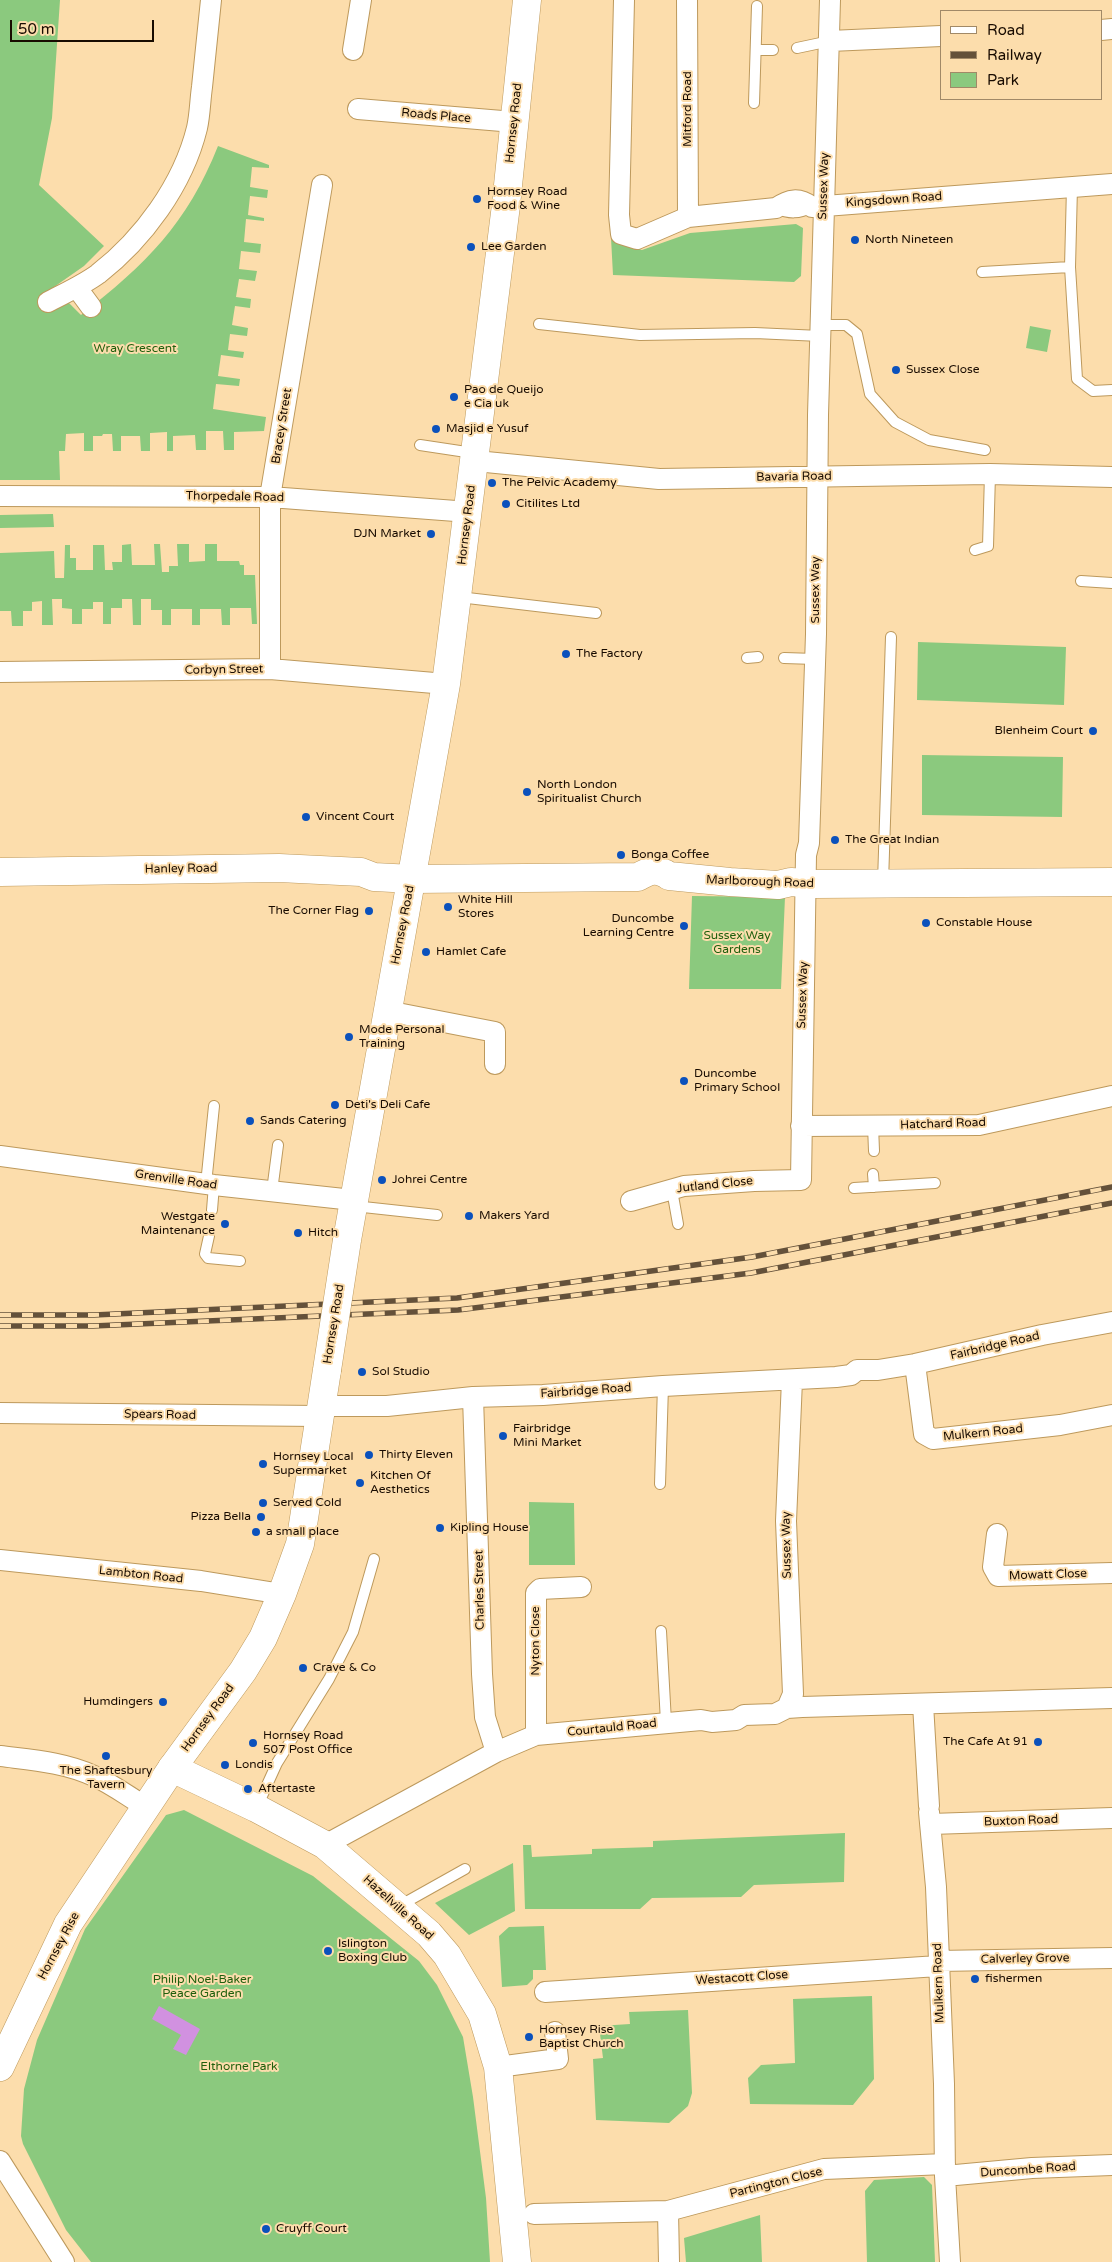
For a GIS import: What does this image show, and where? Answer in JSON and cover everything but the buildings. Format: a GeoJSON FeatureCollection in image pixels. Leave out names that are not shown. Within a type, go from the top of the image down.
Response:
{"type":"FeatureCollection","features":[{"type":"Feature","properties":{"kind":"main road","name":"Hornsey Road"},"geometry":{"type":"LineString","coordinates":[[146,1807],[242,1671],[263,1638],[282,1594],[300,1544],[353,1203],[446,684],[476,457],[499,319],[514,122],[527,0]]}},
{"type":"Feature","properties":{"kind":"main road","name":"Hanley Road"},"geometry":{"type":"LineString","coordinates":[[0,872],[279,868],[361,872],[374,877],[414,870]]}},
{"type":"Feature","properties":{"kind":"main road","name":"Marlborough Road"},"geometry":{"type":"LineString","coordinates":[[414,870],[638,877],[650,870],[661,871],[669,876],[778,885],[791,882],[806,884],[1112,882]]}},
{"type":"Feature","properties":{"kind":"main road","name":"Hazellville Road"},"geometry":{"type":"LineString","coordinates":[[172,1768],[256,1808],[325,1844],[429,1934],[446,1955],[482,2014],[498,2067],[517,2262]]}},
{"type":"Feature","properties":{"kind":"main road","name":"Hornsey Rise"},"geometry":{"type":"LineString","coordinates":[[2,2055],[68,1924],[146,1807]]}},
{"type":"Feature","properties":{"kind":"street"},"geometry":{"type":"LineString","coordinates":[[48,302],[77,288],[98,274],[148,224],[182,169],[197,126],[211,0]]}},
{"type":"Feature","properties":{"kind":"street"},"geometry":{"type":"LineString","coordinates":[[354,50],[361,0]]}},
{"type":"Feature","properties":{"kind":"street","name":"Kingsdown Road"},"geometry":{"type":"LineString","coordinates":[[624,0],[619,215],[621,234],[637,240],[688,218],[776,208],[787,200],[803,200],[818,206],[1112,184]]}},
{"type":"Feature","properties":{"kind":"street","name":"Mitford Road"},"geometry":{"type":"LineString","coordinates":[[687,0],[688,218]]}},
{"type":"Feature","properties":{"kind":"street","name":"Sussex Way"},"geometry":{"type":"LineString","coordinates":[[801,1180],[806,856],[810,843],[815,659],[820,330],[818,206],[830,41],[830,0]]}},
{"type":"Feature","properties":{"kind":"street"},"geometry":{"type":"LineString","coordinates":[[830,41],[940,36]]}},
{"type":"Feature","properties":{"kind":"street","name":"Roads Place"},"geometry":{"type":"LineString","coordinates":[[358,109],[514,122]]}},
{"type":"Feature","properties":{"kind":"street","name":"Bracey Street"},"geometry":{"type":"LineString","coordinates":[[270,669],[270,497],[322,185]]}},
{"type":"Feature","properties":{"kind":"street"},"geometry":{"type":"LineString","coordinates":[[77,288],[91,307]]}},
{"type":"Feature","properties":{"kind":"street","name":"Bavaria Road"},"geometry":{"type":"LineString","coordinates":[[476,457],[660,478],[990,474],[1112,477]]}},
{"type":"Feature","properties":{"kind":"street","name":"Thorpedale Road"},"geometry":{"type":"LineString","coordinates":[[0,496],[270,497],[469,512]]}},
{"type":"Feature","properties":{"kind":"street","name":"Corbyn Street"},"geometry":{"type":"LineString","coordinates":[[0,672],[270,669],[446,684]]}},
{"type":"Feature","properties":{"kind":"street"},"geometry":{"type":"LineString","coordinates":[[387,1011],[495,1032],[495,1064]]}},
{"type":"Feature","properties":{"kind":"street","name":"Hatchard Road"},"geometry":{"type":"LineString","coordinates":[[801,1126],[979,1125],[1112,1096]]}},
{"type":"Feature","properties":{"kind":"street","name":"Grenville Road"},"geometry":{"type":"LineString","coordinates":[[0,1156],[353,1203]]}},
{"type":"Feature","properties":{"kind":"street","name":"Jutland Close"},"geometry":{"type":"LineString","coordinates":[[631,1201],[684,1186],[801,1180]]}},
{"type":"Feature","properties":{"kind":"street","name":"Fairbridge Road"},"geometry":{"type":"LineString","coordinates":[[320,1411],[473,1397],[544,1395],[664,1386],[792,1380],[864,1373],[1112,1322]]}},
{"type":"Feature","properties":{"kind":"street","name":"Mulkern Road"},"geometry":{"type":"LineString","coordinates":[[915,1364],[924,1434],[933,1439],[1060,1425],[1112,1415]]}},
{"type":"Feature","properties":{"kind":"street","name":"Sussex Way"},"geometry":{"type":"LineString","coordinates":[[787,1708],[793,1694],[786,1521],[792,1380]]}},
{"type":"Feature","properties":{"kind":"street","name":"Charles Street"},"geometry":{"type":"LineString","coordinates":[[473,1397],[482,1674],[485,1717],[496,1752]]}},
{"type":"Feature","properties":{"kind":"street","name":"Spears Road"},"geometry":{"type":"LineString","coordinates":[[0,1413],[320,1411]]}},
{"type":"Feature","properties":{"kind":"street","name":"Mowatt Close"},"geometry":{"type":"LineString","coordinates":[[997,1534],[993,1567],[998,1576],[1112,1573]]}},
{"type":"Feature","properties":{"kind":"street","name":"Lambton Road"},"geometry":{"type":"LineString","coordinates":[[0,1560],[201,1581],[282,1594]]}},
{"type":"Feature","properties":{"kind":"street","name":"Nyton Close"},"geometry":{"type":"LineString","coordinates":[[536,1735],[536,1593],[540,1589],[581,1587]]}},
{"type":"Feature","properties":{"kind":"street","name":"Courtauld Road"},"geometry":{"type":"LineString","coordinates":[[325,1844],[496,1752],[536,1735],[666,1722],[728,1721],[736,1720],[744,1715],[775,1714],[787,1708],[1112,1698]]}},
{"type":"Feature","properties":{"kind":"street","name":"Mulkern Road"},"geometry":{"type":"LineString","coordinates":[[923,1704],[936,1887],[945,2170],[950,2262]]}},
{"type":"Feature","properties":{"kind":"street"},"geometry":{"type":"LineString","coordinates":[[0,1756],[77,1769],[95,1776],[146,1807]]}},
{"type":"Feature","properties":{"kind":"street","name":"Buxton Road"},"geometry":{"type":"LineString","coordinates":[[930,1814],[1112,1818]]}},
{"type":"Feature","properties":{"kind":"street","name":"Calverley Grove"},"geometry":{"type":"LineString","coordinates":[[938,1963],[1112,1958]]}},
{"type":"Feature","properties":{"kind":"street","name":"Westacott Close"},"geometry":{"type":"LineString","coordinates":[[545,1992],[886,1973],[938,1963]]}},
{"type":"Feature","properties":{"kind":"street"},"geometry":{"type":"LineString","coordinates":[[498,2067],[558,2059],[555,2032]]}},
{"type":"Feature","properties":{"kind":"street"},"geometry":{"type":"LineString","coordinates":[[0,2161],[64,2262]]}},
{"type":"Feature","properties":{"kind":"street","name":"Duncombe Road"},"geometry":{"type":"LineString","coordinates":[[945,2170],[1112,2165]]}},
{"type":"Feature","properties":{"kind":"street","name":"Partington Close"},"geometry":{"type":"LineString","coordinates":[[534,2214],[668,2211],[824,2169],[945,2170]]}},
{"type":"Feature","properties":{"kind":"street"},"geometry":{"type":"LineString","coordinates":[[668,2211],[669,2262]]}},
{"type":"Feature","properties":{"kind":"lane"},"geometry":{"type":"LineString","coordinates":[[754,103],[757,6]]}},
{"type":"Feature","properties":{"kind":"lane"},"geometry":{"type":"LineString","coordinates":[[797,48],[830,41]]}},
{"type":"Feature","properties":{"kind":"lane"},"geometry":{"type":"LineString","coordinates":[[757,50],[773,50]]}},
{"type":"Feature","properties":{"kind":"lane"},"geometry":{"type":"LineString","coordinates":[[1072,186],[1070,267],[1077,380],[1093,390],[1112,390]]}},
{"type":"Feature","properties":{"kind":"lane"},"geometry":{"type":"LineString","coordinates":[[982,272],[1070,267]]}},
{"type":"Feature","properties":{"kind":"lane"},"geometry":{"type":"LineString","coordinates":[[539,324],[640,335],[755,334],[820,330],[846,325],[857,334],[870,394],[895,422],[929,440],[985,450]]}},
{"type":"Feature","properties":{"kind":"lane"},"geometry":{"type":"LineString","coordinates":[[420,445],[476,457]]}},
{"type":"Feature","properties":{"kind":"lane"},"geometry":{"type":"LineString","coordinates":[[975,550],[988,546],[990,474]]}},
{"type":"Feature","properties":{"kind":"lane"},"geometry":{"type":"LineString","coordinates":[[1081,581],[1112,583]]}},
{"type":"Feature","properties":{"kind":"lane"},"geometry":{"type":"LineString","coordinates":[[458,597],[596,613]]}},
{"type":"Feature","properties":{"kind":"lane"},"geometry":{"type":"LineString","coordinates":[[883,883],[891,637]]}},
{"type":"Feature","properties":{"kind":"lane"},"geometry":{"type":"LineString","coordinates":[[784,658],[815,659]]}},
{"type":"Feature","properties":{"kind":"lane"},"geometry":{"type":"LineString","coordinates":[[212,1210],[210,1184],[214,1106]]}},
{"type":"Feature","properties":{"kind":"lane"},"geometry":{"type":"LineString","coordinates":[[873,1125],[874,1151]]}},
{"type":"Feature","properties":{"kind":"lane"},"geometry":{"type":"LineString","coordinates":[[272,1191],[278,1145]]}},
{"type":"Feature","properties":{"kind":"lane"},"geometry":{"type":"LineString","coordinates":[[873,1174],[874,1187]]}},
{"type":"Feature","properties":{"kind":"lane"},"geometry":{"type":"LineString","coordinates":[[854,1188],[935,1183]]}},
{"type":"Feature","properties":{"kind":"lane"},"geometry":{"type":"LineString","coordinates":[[672,1190],[678,1224]]}},
{"type":"Feature","properties":{"kind":"lane"},"geometry":{"type":"LineString","coordinates":[[353,1203],[437,1215]]}},
{"type":"Feature","properties":{"kind":"lane"},"geometry":{"type":"LineString","coordinates":[[209,1236],[205,1254],[208,1258],[240,1261]]}},
{"type":"Feature","properties":{"kind":"lane"},"geometry":{"type":"LineString","coordinates":[[660,1484],[664,1386]]}},
{"type":"Feature","properties":{"kind":"lane"},"geometry":{"type":"LineString","coordinates":[[256,1808],[277,1763],[329,1680],[353,1632],[374,1559]]}},
{"type":"Feature","properties":{"kind":"lane"},"geometry":{"type":"LineString","coordinates":[[661,1631],[666,1722]]}},
{"type":"Feature","properties":{"kind":"lane"},"geometry":{"type":"LineString","coordinates":[[398,1907],[464,1869]]}},
{"type":"Feature","properties":{"kind":"green space","name":"Wray Crescent"},"geometry":{"type":"Polygon","coordinates":[[[0,0],[60,0],[52,118],[39,185],[104,246],[84,266],[44,294],[68,302],[81,315],[104,296],[145,260],[178,220],[206,174],[218,146],[269,165],[269,168],[252,167],[250,187],[268,190],[267,198],[250,196],[248,215],[264,218],[264,221],[246,219],[244,242],[261,244],[260,253],[241,251],[239,269],[257,271],[255,281],[239,279],[236,297],[251,299],[250,308],[235,306],[232,325],[248,328],[247,336],[230,334],[228,350],[244,352],[243,358],[221,355],[218,376],[240,379],[239,386],[216,384],[213,409],[266,417],[264,431],[234,432],[234,450],[224,450],[223,431],[206,431],[206,450],[196,450],[195,435],[173,436],[173,451],[167,451],[167,432],[150,433],[150,451],[141,451],[140,436],[121,436],[121,451],[113,451],[112,434],[103,434],[102,436],[93,436],[93,451],[84,451],[84,433],[66,434],[65,451],[59,451],[60,480],[0,480],[0,0]]]}},
{"type":"Feature","properties":{"kind":"green space"},"geometry":{"type":"Polygon","coordinates":[[[796,224],[803,228],[801,276],[794,282],[613,275],[611,238],[642,250],[690,233],[796,224]]]}},
{"type":"Feature","properties":{"kind":"green space"},"geometry":{"type":"Polygon","coordinates":[[[1030,326],[1051,330],[1047,352],[1026,348],[1030,326]]]}},
{"type":"Feature","properties":{"kind":"green space"},"geometry":{"type":"Polygon","coordinates":[[[53,514],[54,527],[0,528],[0,515],[53,514]]]}},
{"type":"Feature","properties":{"kind":"green space"},"geometry":{"type":"Polygon","coordinates":[[[131,544],[132,565],[155,565],[154,544],[160,544],[162,572],[169,572],[169,566],[178,566],[177,544],[189,544],[189,562],[205,561],[205,544],[217,544],[217,561],[239,561],[240,565],[244,565],[244,575],[255,575],[257,624],[252,624],[251,608],[230,608],[230,625],[222,625],[221,609],[200,609],[200,625],[192,625],[192,609],[171,609],[171,625],[162,625],[162,610],[151,610],[151,599],[141,599],[141,625],[133,625],[132,599],[122,599],[122,608],[111,608],[111,624],[103,624],[103,602],[93,602],[93,609],[82,609],[82,624],[72,624],[72,609],[62,608],[62,599],[52,599],[53,625],[42,625],[42,601],[32,602],[32,611],[23,611],[23,626],[12,626],[11,611],[0,611],[0,553],[54,551],[55,578],[64,578],[65,545],[70,545],[70,558],[76,558],[76,570],[93,570],[93,545],[104,545],[105,570],[113,570],[112,562],[122,562],[122,545],[131,544]]]}},
{"type":"Feature","properties":{"kind":"green space"},"geometry":{"type":"Polygon","coordinates":[[[918,642],[1066,647],[1064,705],[917,700],[918,642]]]}},
{"type":"Feature","properties":{"kind":"green space"},"geometry":{"type":"Polygon","coordinates":[[[922,755],[1063,757],[1062,817],[922,815],[922,755]]]}},
{"type":"Feature","properties":{"kind":"green space","name":"Sussex Way Gardens"},"geometry":{"type":"Polygon","coordinates":[[[692,896],[785,897],[781,989],[689,989],[692,896]]]}},
{"type":"Feature","properties":{"kind":"green space"},"geometry":{"type":"Polygon","coordinates":[[[529,1502],[574,1503],[575,1565],[529,1565],[529,1502]]]}},
{"type":"Feature","properties":{"kind":"green space","name":"Elthorne Park"},"geometry":{"type":"Polygon","coordinates":[[[184,1810],[313,1876],[419,1961],[437,1985],[463,2037],[486,2198],[490,2262],[91,2262],[66,2230],[23,2144],[21,2136],[24,2089],[37,2040],[85,1929],[166,1815],[184,1810]]]}},
{"type":"Feature","properties":{"kind":"green space"},"geometry":{"type":"Polygon","coordinates":[[[845,1833],[844,1882],[754,1885],[741,1897],[652,1898],[640,1909],[525,1909],[523,1845],[531,1845],[532,1857],[592,1854],[592,1849],[653,1847],[653,1841],[845,1833]]]}},
{"type":"Feature","properties":{"kind":"green space"},"geometry":{"type":"Polygon","coordinates":[[[513,1863],[515,1911],[469,1935],[435,1903],[513,1863]]]}},
{"type":"Feature","properties":{"kind":"green space"},"geometry":{"type":"Polygon","coordinates":[[[544,1926],[546,1970],[533,1970],[533,1979],[527,1985],[502,1987],[499,1936],[509,1927],[544,1926]]]}},
{"type":"Feature","properties":{"kind":"green space"},"geometry":{"type":"Polygon","coordinates":[[[872,1996],[874,2079],[853,2105],[750,2104],[748,2078],[761,2065],[795,2063],[793,1999],[872,1996]]]}},
{"type":"Feature","properties":{"kind":"green space"},"geometry":{"type":"Polygon","coordinates":[[[688,2010],[692,2093],[688,2106],[669,2123],[596,2120],[593,2059],[603,2058],[599,2026],[630,2024],[629,2012],[688,2010]]]}},
{"type":"Feature","properties":{"kind":"green space"},"geometry":{"type":"Polygon","coordinates":[[[924,2177],[932,2185],[935,2262],[867,2262],[865,2191],[874,2180],[924,2177]]]}},
{"type":"Feature","properties":{"kind":"green space"},"geometry":{"type":"Polygon","coordinates":[[[760,2215],[762,2262],[686,2262],[684,2238],[760,2215]]]}},
{"type":"Feature","properties":{"kind":"shaded area"},"geometry":{"type":"Polygon","coordinates":[[[159,2006],[200,2029],[186,2055],[173,2049],[181,2035],[152,2019],[159,2006]]]}},
{"type":"Feature","properties":{"kind":"railway"},"geometry":{"type":"LineString","coordinates":[[0,1315],[94,1315],[457,1298],[752,1257],[1112,1187]]}},
{"type":"Feature","properties":{"kind":"railway"},"geometry":{"type":"LineString","coordinates":[[0,1326],[93,1326],[458,1310],[751,1273],[1112,1203]]}},
{"type":"Feature","properties":{"kind":"place","name":"Hornsey Road Food & Wine"},"geometry":{"type":"Point","coordinates":[477,199]}},
{"type":"Feature","properties":{"kind":"place","name":"North Nineteen"},"geometry":{"type":"Point","coordinates":[855,240]}},
{"type":"Feature","properties":{"kind":"place","name":"Lee Garden"},"geometry":{"type":"Point","coordinates":[471,247]}},
{"type":"Feature","properties":{"kind":"place","name":"Sussex Close"},"geometry":{"type":"Point","coordinates":[896,370]}},
{"type":"Feature","properties":{"kind":"place","name":"Pao de Queijo e Cia uk"},"geometry":{"type":"Point","coordinates":[454,397]}},
{"type":"Feature","properties":{"kind":"place","name":"Masjid e Yusuf"},"geometry":{"type":"Point","coordinates":[436,429]}},
{"type":"Feature","properties":{"kind":"place","name":"The Pelvic Academy"},"geometry":{"type":"Point","coordinates":[492,483]}},
{"type":"Feature","properties":{"kind":"place","name":"Citilites Ltd"},"geometry":{"type":"Point","coordinates":[506,504]}},
{"type":"Feature","properties":{"kind":"place","name":"DJN Market"},"geometry":{"type":"Point","coordinates":[431,534]}},
{"type":"Feature","properties":{"kind":"place","name":"The Factory"},"geometry":{"type":"Point","coordinates":[566,654]}},
{"type":"Feature","properties":{"kind":"place","name":"Blenheim Court"},"geometry":{"type":"Point","coordinates":[1093,731]}},
{"type":"Feature","properties":{"kind":"place","name":"North London Spiritualist Church"},"geometry":{"type":"Point","coordinates":[527,792]}},
{"type":"Feature","properties":{"kind":"place","name":"Vincent Court"},"geometry":{"type":"Point","coordinates":[306,817]}},
{"type":"Feature","properties":{"kind":"place","name":"The Great Indian"},"geometry":{"type":"Point","coordinates":[835,840]}},
{"type":"Feature","properties":{"kind":"place","name":"Bonga Coffee"},"geometry":{"type":"Point","coordinates":[621,855]}},
{"type":"Feature","properties":{"kind":"place","name":"White Hill Stores"},"geometry":{"type":"Point","coordinates":[448,907]}},
{"type":"Feature","properties":{"kind":"place","name":"The Corner Flag"},"geometry":{"type":"Point","coordinates":[369,911]}},
{"type":"Feature","properties":{"kind":"place","name":"Constable House"},"geometry":{"type":"Point","coordinates":[926,923]}},
{"type":"Feature","properties":{"kind":"place","name":"Duncombe Learning Centre"},"geometry":{"type":"Point","coordinates":[684,926]}},
{"type":"Feature","properties":{"kind":"place","name":"Hamlet Cafe"},"geometry":{"type":"Point","coordinates":[426,952]}},
{"type":"Feature","properties":{"kind":"place","name":"Mode Personal Training"},"geometry":{"type":"Point","coordinates":[349,1037]}},
{"type":"Feature","properties":{"kind":"place","name":"Duncombe Primary School"},"geometry":{"type":"Point","coordinates":[684,1081]}},
{"type":"Feature","properties":{"kind":"place","name":"Deti's Deli Cafe"},"geometry":{"type":"Point","coordinates":[335,1105]}},
{"type":"Feature","properties":{"kind":"place","name":"Sands Catering"},"geometry":{"type":"Point","coordinates":[250,1121]}},
{"type":"Feature","properties":{"kind":"place","name":"Johrei Centre"},"geometry":{"type":"Point","coordinates":[382,1180]}},
{"type":"Feature","properties":{"kind":"place","name":"Makers Yard"},"geometry":{"type":"Point","coordinates":[469,1216]}},
{"type":"Feature","properties":{"kind":"place","name":"Westgate Maintenance"},"geometry":{"type":"Point","coordinates":[225,1224]}},
{"type":"Feature","properties":{"kind":"place","name":"Hitch"},"geometry":{"type":"Point","coordinates":[298,1233]}},
{"type":"Feature","properties":{"kind":"place","name":"Sol Studio"},"geometry":{"type":"Point","coordinates":[362,1372]}},
{"type":"Feature","properties":{"kind":"place","name":"Fairbridge Mini Market"},"geometry":{"type":"Point","coordinates":[503,1436]}},
{"type":"Feature","properties":{"kind":"place","name":"Thirty Eleven"},"geometry":{"type":"Point","coordinates":[369,1455]}},
{"type":"Feature","properties":{"kind":"place","name":"Hornsey Local Supermarket"},"geometry":{"type":"Point","coordinates":[263,1464]}},
{"type":"Feature","properties":{"kind":"place","name":"Kitchen Of Aesthetics"},"geometry":{"type":"Point","coordinates":[360,1483]}},
{"type":"Feature","properties":{"kind":"place","name":"Served Cold"},"geometry":{"type":"Point","coordinates":[263,1503]}},
{"type":"Feature","properties":{"kind":"place","name":"Pizza Bella"},"geometry":{"type":"Point","coordinates":[261,1517]}},
{"type":"Feature","properties":{"kind":"place","name":"Kipling House"},"geometry":{"type":"Point","coordinates":[440,1528]}},
{"type":"Feature","properties":{"kind":"place","name":"a small place"},"geometry":{"type":"Point","coordinates":[256,1532]}},
{"type":"Feature","properties":{"kind":"place","name":"Crave & Co"},"geometry":{"type":"Point","coordinates":[303,1668]}},
{"type":"Feature","properties":{"kind":"place","name":"Humdingers"},"geometry":{"type":"Point","coordinates":[163,1702]}},
{"type":"Feature","properties":{"kind":"place","name":"The Cafe At 91"},"geometry":{"type":"Point","coordinates":[1038,1742]}},
{"type":"Feature","properties":{"kind":"place","name":"Hornsey Road 507 Post Office"},"geometry":{"type":"Point","coordinates":[253,1743]}},
{"type":"Feature","properties":{"kind":"place","name":"The Shaftesbury Tavern"},"geometry":{"type":"Point","coordinates":[106,1756]}},
{"type":"Feature","properties":{"kind":"place","name":"Londis"},"geometry":{"type":"Point","coordinates":[225,1765]}},
{"type":"Feature","properties":{"kind":"place","name":"Aftertaste"},"geometry":{"type":"Point","coordinates":[248,1789]}},
{"type":"Feature","properties":{"kind":"place","name":"Islington Boxing Club"},"geometry":{"type":"Point","coordinates":[328,1951]}},
{"type":"Feature","properties":{"kind":"place","name":"fishermen"},"geometry":{"type":"Point","coordinates":[975,1979]}},
{"type":"Feature","properties":{"kind":"place","name":"Hornsey Rise Baptist Church"},"geometry":{"type":"Point","coordinates":[529,2037]}},
{"type":"Feature","properties":{"kind":"place","name":"Cruyff Court"},"geometry":{"type":"Point","coordinates":[266,2229]}},
{"type":"Feature","properties":{"kind":"park label","name":"Philip Noel-Baker Peace Garden"},"geometry":{"type":"Point","coordinates":[202,1987]}}]}
